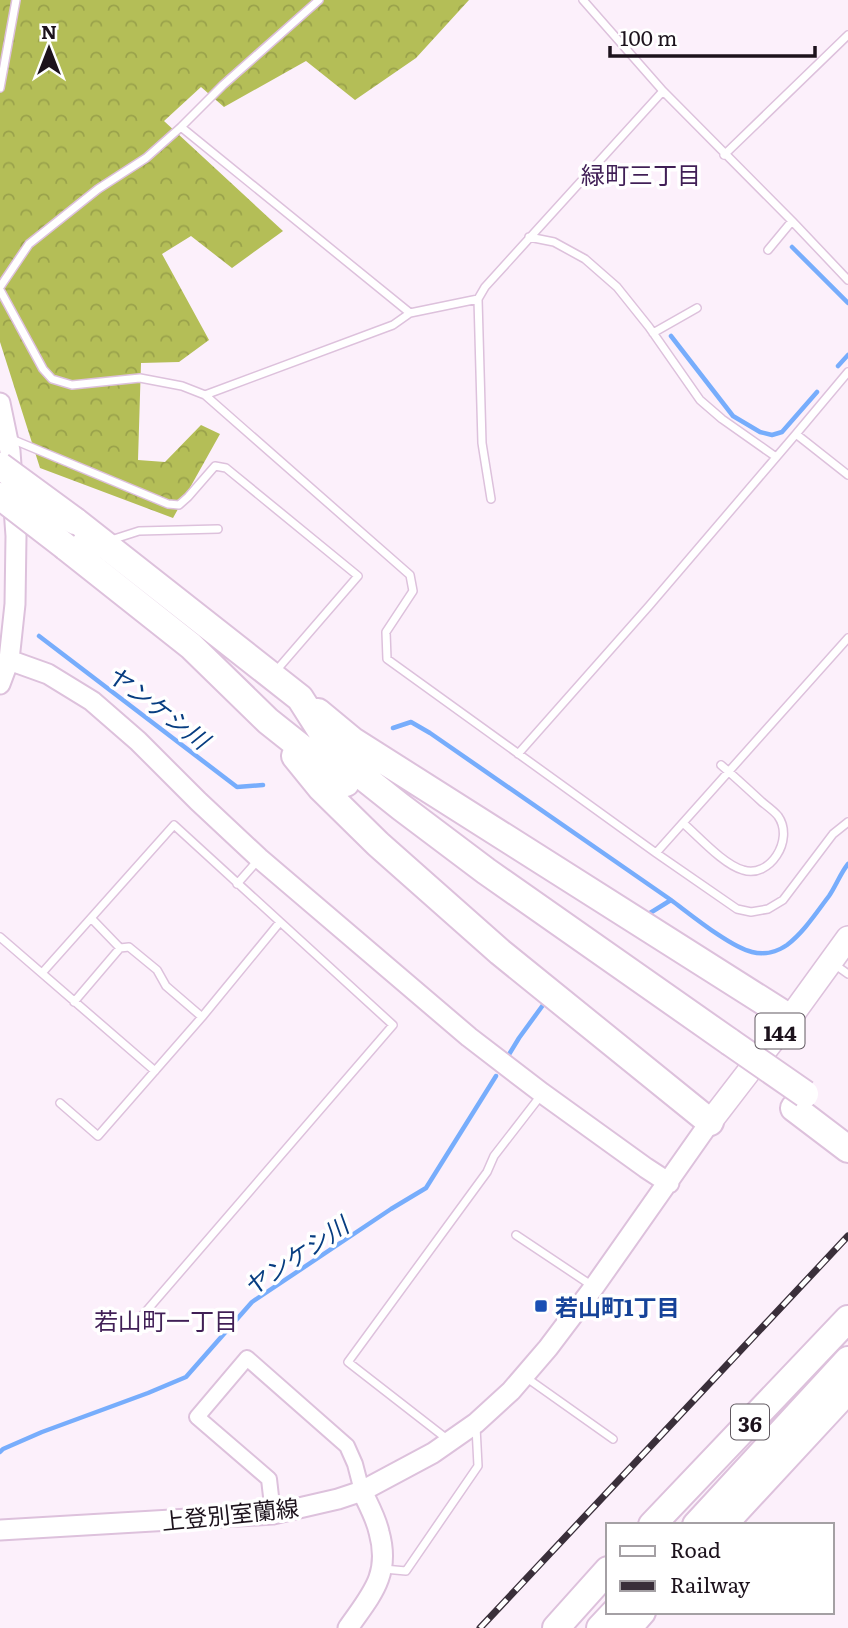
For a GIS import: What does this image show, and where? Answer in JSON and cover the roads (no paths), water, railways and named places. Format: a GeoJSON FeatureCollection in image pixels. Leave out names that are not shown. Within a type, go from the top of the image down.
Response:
{"type":"FeatureCollection","features":[{"type":"Feature","properties":{"kind":"highway"},"geometry":{"type":"LineString","coordinates":[[0,466],[75,521],[353,741],[790,1018]]}},
{"type":"Feature","properties":{"kind":"highway"},"geometry":{"type":"LineString","coordinates":[[0,496],[191,646],[268,721],[390,818],[547,933],[800,1101],[848,1126]]}},
{"type":"Feature","properties":{"kind":"highway"},"geometry":{"type":"LineString","coordinates":[[300,698],[337,756],[725,1049]]}},
{"type":"Feature","properties":{"kind":"highway"},"geometry":{"type":"LineString","coordinates":[[268,721],[321,788],[378,844],[500,952],[710,1122]]}},
{"type":"Feature","properties":{"kind":"highway"},"geometry":{"type":"LineString","coordinates":[[800,1101],[848,1149]]}},
{"type":"Feature","properties":{"kind":"highway","name":"36"},"geometry":{"type":"LineString","coordinates":[[654,1523],[848,1319]]}},
{"type":"Feature","properties":{"kind":"highway"},"geometry":{"type":"LineString","coordinates":[[676,1523],[848,1336]]}},
{"type":"Feature","properties":{"kind":"highway","name":"36"},"geometry":{"type":"LineString","coordinates":[[698,1523],[848,1360]]}},
{"type":"Feature","properties":{"kind":"highway"},"geometry":{"type":"LineString","coordinates":[[725,1523],[848,1390]]}},
{"type":"Feature","properties":{"kind":"highway"},"geometry":{"type":"LineString","coordinates":[[556,1628],[606,1572]]}},
{"type":"Feature","properties":{"kind":"highway"},"geometry":{"type":"LineString","coordinates":[[579,1628],[617,1614]]}},
{"type":"Feature","properties":{"kind":"highway"},"geometry":{"type":"LineString","coordinates":[[600,1628],[619,1614]]}},
{"type":"Feature","properties":{"kind":"main road"},"geometry":{"type":"LineString","coordinates":[[0,403],[10,451],[16,536],[15,604],[9,660],[0,684]]}},
{"type":"Feature","properties":{"kind":"main road"},"geometry":{"type":"LineString","coordinates":[[9,660],[48,674],[92,701],[138,741],[260,858],[469,1037],[668,1183]]}},
{"type":"Feature","properties":{"kind":"main road","name":"144"},"geometry":{"type":"LineString","coordinates":[[710,1122],[790,1018],[839,968],[848,938]]}},
{"type":"Feature","properties":{"kind":"main road","name":"上登別室蘭線"},"geometry":{"type":"LineString","coordinates":[[0,1530],[273,1514],[362,1491],[433,1453],[476,1423],[511,1391],[548,1348],[710,1122]]}},
{"type":"Feature","properties":{"kind":"main road"},"geometry":{"type":"LineString","coordinates":[[348,1628],[373,1592],[383,1569],[379,1530],[362,1491]]}},
{"type":"Feature","properties":{"kind":"street"},"geometry":{"type":"LineString","coordinates":[[273,1514],[269,1479],[197,1416],[247,1358],[347,1446],[362,1491]]}},
{"type":"Feature","properties":{"kind":"lane"},"geometry":{"type":"LineString","coordinates":[[0,88],[16,0]]}},
{"type":"Feature","properties":{"kind":"lane"},"geometry":{"type":"LineString","coordinates":[[319,0],[146,158],[98,189],[29,244],[0,288],[43,369],[52,379],[72,385],[140,378],[182,386],[205,395],[410,575],[413,591],[386,632],[387,659],[737,909],[751,912],[768,909],[783,900],[832,834],[848,822]]}},
{"type":"Feature","properties":{"kind":"lane"},"geometry":{"type":"LineString","coordinates":[[583,0],[663,92],[848,280]]}},
{"type":"Feature","properties":{"kind":"lane"},"geometry":{"type":"LineString","coordinates":[[724,155],[848,35]]}},
{"type":"Feature","properties":{"kind":"lane"},"geometry":{"type":"LineString","coordinates":[[491,499],[482,443],[478,299],[485,287],[529,237],[663,92]]}},
{"type":"Feature","properties":{"kind":"lane"},"geometry":{"type":"LineString","coordinates":[[181,127],[410,313]]}},
{"type":"Feature","properties":{"kind":"lane"},"geometry":{"type":"LineString","coordinates":[[768,250],[792,221]]}},
{"type":"Feature","properties":{"kind":"lane"},"geometry":{"type":"LineString","coordinates":[[529,237],[554,242],[585,259],[617,287],[700,400],[776,457]]}},
{"type":"Feature","properties":{"kind":"lane"},"geometry":{"type":"LineString","coordinates":[[205,395],[393,325],[410,313],[478,299]]}},
{"type":"Feature","properties":{"kind":"lane"},"geometry":{"type":"LineString","coordinates":[[653,333],[697,308]]}},
{"type":"Feature","properties":{"kind":"lane"},"geometry":{"type":"LineString","coordinates":[[518,754],[649,606],[848,372]]}},
{"type":"Feature","properties":{"kind":"lane"},"geometry":{"type":"LineString","coordinates":[[796,434],[848,475]]}},
{"type":"Feature","properties":{"kind":"lane"},"geometry":{"type":"LineString","coordinates":[[7,438],[168,504],[178,505],[188,498],[215,466],[226,468],[358,576],[272,676]]}},
{"type":"Feature","properties":{"kind":"lane"},"geometry":{"type":"LineString","coordinates":[[103,543],[139,531],[218,529]]}},
{"type":"Feature","properties":{"kind":"lane"},"geometry":{"type":"LineString","coordinates":[[656,853],[848,638]]}},
{"type":"Feature","properties":{"kind":"lane"},"geometry":{"type":"LineString","coordinates":[[683,823],[731,866],[746,872],[763,868],[776,858],[785,834],[779,817],[721,765]]}},
{"type":"Feature","properties":{"kind":"lane"},"geometry":{"type":"LineString","coordinates":[[42,973],[174,825],[393,1025],[136,1323]]}},
{"type":"Feature","properties":{"kind":"lane"},"geometry":{"type":"LineString","coordinates":[[237,884],[260,858]]}},
{"type":"Feature","properties":{"kind":"lane"},"geometry":{"type":"LineString","coordinates":[[91,918],[121,947],[129,947],[157,970],[166,986],[202,1017]]}},
{"type":"Feature","properties":{"kind":"lane"},"geometry":{"type":"LineString","coordinates":[[60,1102],[98,1136],[202,1017],[280,922]]}},
{"type":"Feature","properties":{"kind":"lane"},"geometry":{"type":"LineString","coordinates":[[0,937],[155,1071]]}},
{"type":"Feature","properties":{"kind":"lane"},"geometry":{"type":"LineString","coordinates":[[74,1002],[121,947]]}},
{"type":"Feature","properties":{"kind":"lane"},"geometry":{"type":"LineString","coordinates":[[449,1441],[348,1362],[542,1093]]}},
{"type":"Feature","properties":{"kind":"lane"},"geometry":{"type":"LineString","coordinates":[[516,1235],[594,1287]]}},
{"type":"Feature","properties":{"kind":"lane"},"geometry":{"type":"LineString","coordinates":[[524,1376],[613,1439]]}},
{"type":"Feature","properties":{"kind":"lane"},"geometry":{"type":"LineString","coordinates":[[383,1569],[406,1571],[478,1466],[476,1423]]}},
{"type":"Feature","properties":{"kind":"waterway"},"geometry":{"type":"LineString","coordinates":[[792,247],[848,303]]}},
{"type":"Feature","properties":{"kind":"waterway"},"geometry":{"type":"LineString","coordinates":[[671,336],[733,416],[760,432],[772,435],[782,432],[817,392]]}},
{"type":"Feature","properties":{"kind":"waterway"},"geometry":{"type":"LineString","coordinates":[[838,366],[848,355]]}},
{"type":"Feature","properties":{"kind":"waterway","name":"ヤンケシ川"},"geometry":{"type":"LineString","coordinates":[[39,636],[237,787],[263,785]]}},
{"type":"Feature","properties":{"kind":"waterway","name":"ヤンケシ川"},"geometry":{"type":"LineString","coordinates":[[393,728],[411,722],[430,733],[671,900]]}},
{"type":"Feature","properties":{"kind":"waterway","name":"ヤンケシ川"},"geometry":{"type":"LineString","coordinates":[[650,913],[671,900],[733,944],[752,952],[770,952],[787,945],[804,928],[829,896],[848,864]]}},
{"type":"Feature","properties":{"kind":"waterway","name":"ヤンケシ川"},"geometry":{"type":"LineString","coordinates":[[508,1056],[543,1005]]}},
{"type":"Feature","properties":{"kind":"waterway","name":"ヤンケシ川"},"geometry":{"type":"LineString","coordinates":[[0,1452],[42,1432],[186,1377],[252,1302],[426,1188],[496,1076]]}},
{"type":"Feature","properties":{"kind":"railway"},"geometry":{"type":"LineString","coordinates":[[480,1628],[848,1236]]}},
{"type":"Feature","properties":{"kind":"place","name":"若山町1丁目"},"geometry":{"type":"Point","coordinates":[541,1306]}},
{"type":"Feature","properties":{"kind":"district","name":"緑町三丁目"},"geometry":{"type":"Point","coordinates":[641,173]}},
{"type":"Feature","properties":{"kind":"district","name":"若山町一丁目"},"geometry":{"type":"Point","coordinates":[166,1319]}}]}
